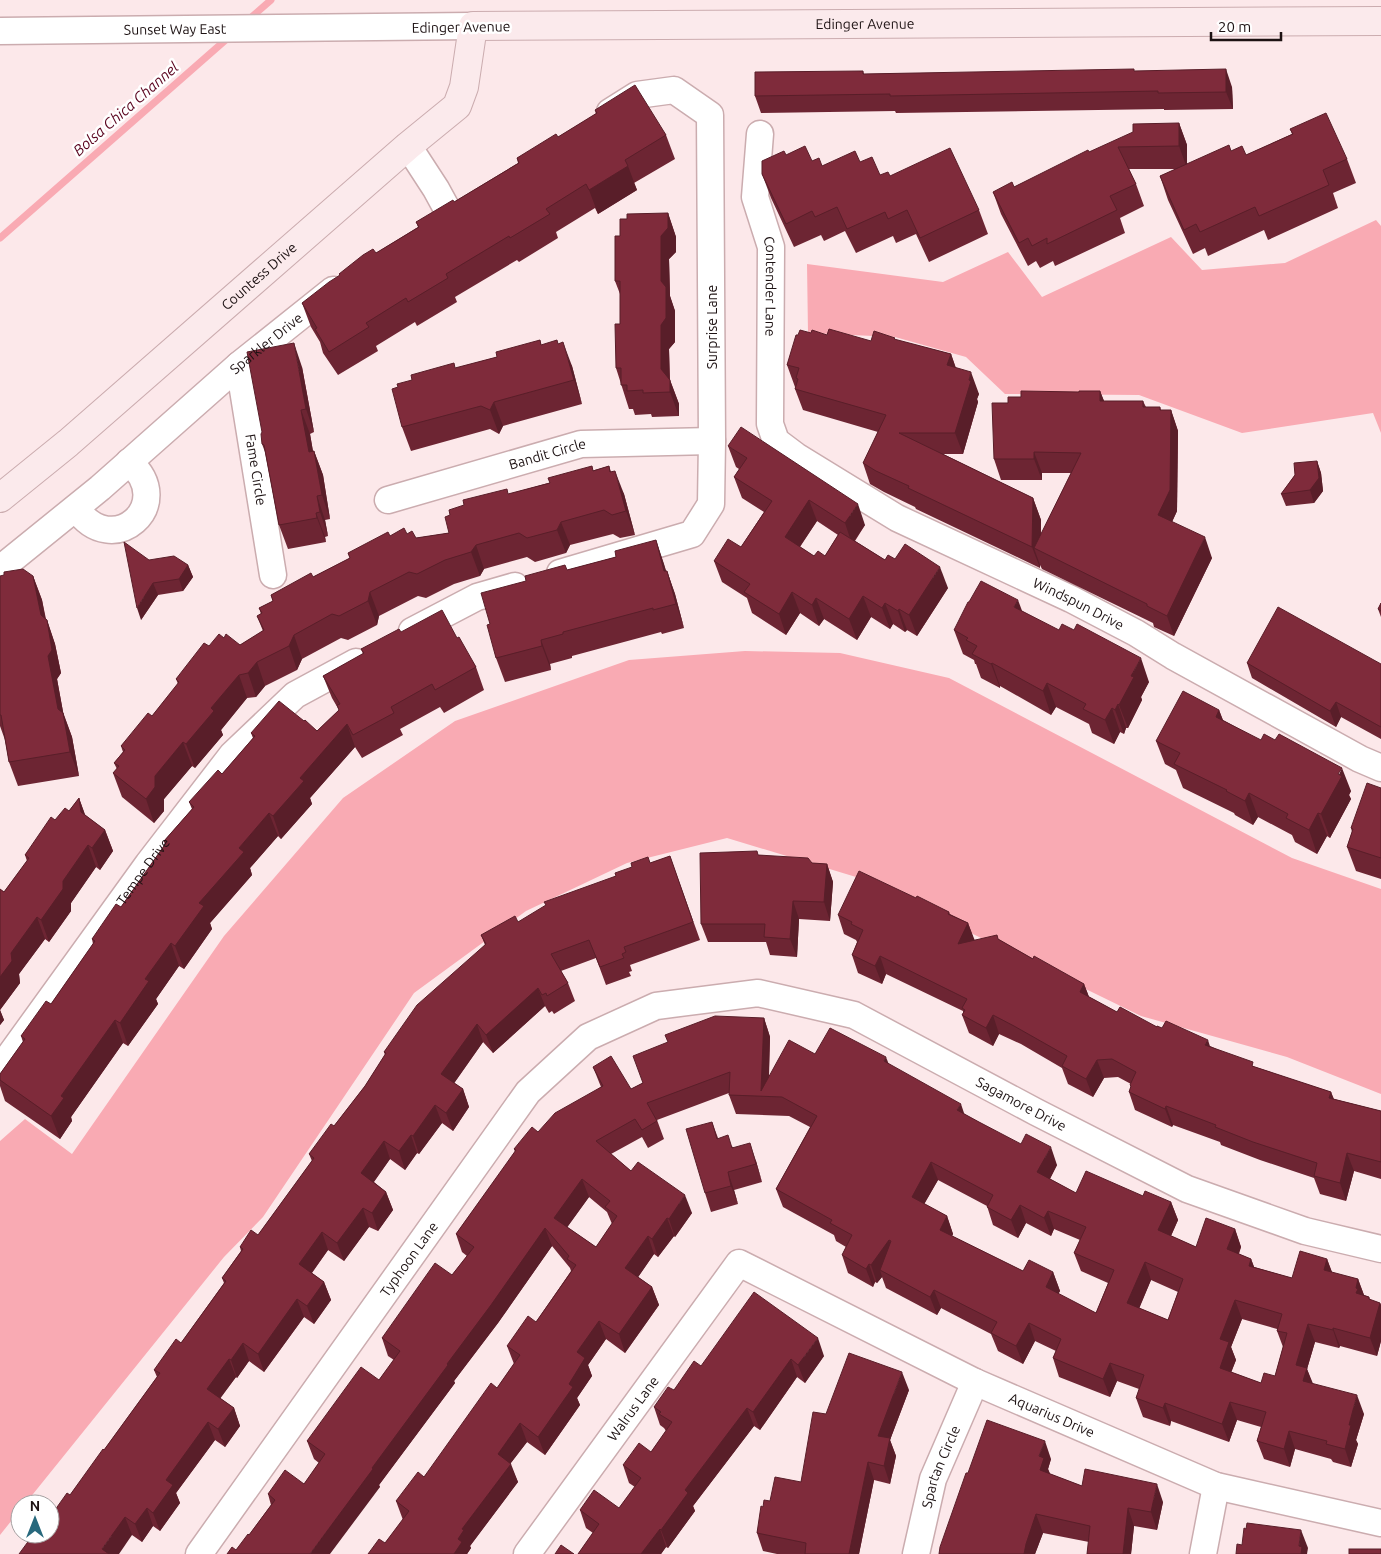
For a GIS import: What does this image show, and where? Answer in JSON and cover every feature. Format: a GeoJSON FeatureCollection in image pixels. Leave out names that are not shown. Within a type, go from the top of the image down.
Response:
{"type":"FeatureCollection","features":[{"type":"Feature","properties":{"kind":"street","name":"Edinger Avenue"},"geometry":{"type":"LineString","coordinates":[[350,28],[1381,21]]}},
{"type":"Feature","properties":{"kind":"street","name":"Countess Drive"},"geometry":{"type":"LineString","coordinates":[[0,498],[68,443],[408,146],[457,106],[464,87],[472,26]]}},
{"type":"Feature","properties":{"kind":"street","name":"Sunset Way East"},"geometry":{"type":"LineString","coordinates":[[0,31],[350,28]]}},
{"type":"Feature","properties":{"kind":"street","name":"Surprise Lane"},"geometry":{"type":"LineString","coordinates":[[588,125],[637,95],[674,90],[710,115],[711,504],[692,534]]}},
{"type":"Feature","properties":{"kind":"street","name":"Contender Lane"},"geometry":{"type":"LineString","coordinates":[[760,134],[755,197],[772,247],[770,424],[776,440]]}},
{"type":"Feature","properties":{"kind":"street"},"geometry":{"type":"LineString","coordinates":[[408,146],[448,211]]}},
{"type":"Feature","properties":{"kind":"street","name":"Sparkler Drive"},"geometry":{"type":"LineString","coordinates":[[0,569],[130,462],[239,365],[350,276]]}},
{"type":"Feature","properties":{"kind":"street","name":"Fame Circle"},"geometry":{"type":"LineString","coordinates":[[239,365],[273,575]]}},
{"type":"Feature","properties":{"kind":"street","name":"Bandit Circle"},"geometry":{"type":"LineString","coordinates":[[388,500],[581,444],[712,440]]}},
{"type":"Feature","properties":{"kind":"street","name":"Windspun Drive"},"geometry":{"type":"LineString","coordinates":[[776,440],[796,456],[897,518],[1071,599],[1136,633],[1173,656],[1360,759],[1381,768]]}},
{"type":"Feature","properties":{"kind":"street"},"geometry":{"type":"LineString","coordinates":[[76,508],[83,518],[93,526],[105,530],[118,529],[130,525],[139,516],[145,505],[147,493],[145,481],[139,470],[130,462]]}},
{"type":"Feature","properties":{"kind":"street","name":"Tempe Drive"},"geometry":{"type":"LineString","coordinates":[[0,1069],[148,864],[232,755],[295,695],[477,597],[692,534]]}},
{"type":"Feature","properties":{"kind":"street","name":"Sagamore Drive"},"geometry":{"type":"LineString","coordinates":[[656,1006],[758,993],[854,1015],[1036,1112],[1187,1189],[1305,1231],[1381,1249]]}},
{"type":"Feature","properties":{"kind":"street","name":"Typhoon Lane"},"geometry":{"type":"LineString","coordinates":[[199,1554],[528,1092],[588,1036],[656,1006]]}},
{"type":"Feature","properties":{"kind":"street","name":"Aquarius Drive"},"geometry":{"type":"LineString","coordinates":[[739,1263],[975,1382],[1216,1486],[1381,1523]]}},
{"type":"Feature","properties":{"kind":"street","name":"Walrus Lane"},"geometry":{"type":"LineString","coordinates":[[527,1554],[739,1263]]}},
{"type":"Feature","properties":{"kind":"street","name":"Spartan Circle"},"geometry":{"type":"LineString","coordinates":[[916,1554],[934,1479],[975,1382]]}},
{"type":"Feature","properties":{"kind":"street"},"geometry":{"type":"LineString","coordinates":[[1203,1554],[1216,1486]]}},
{"type":"Feature","properties":{"kind":"shaded area"},"geometry":{"type":"Polygon","coordinates":[[[1376,220],[1381,226],[1381,433],[1373,413],[1242,433],[1139,395],[1005,394],[966,357],[895,337],[808,333],[807,264],[943,282],[1008,252],[1042,297],[1171,237],[1202,270],[1285,263],[1376,220]]]}},
{"type":"Feature","properties":{"kind":"shaded area"},"geometry":{"type":"Polygon","coordinates":[[[745,651],[840,653],[949,678],[1292,858],[1381,889],[1381,1094],[1287,1057],[1141,1016],[856,877],[727,838],[627,863],[526,911],[414,993],[263,1217],[224,1257],[33,1494],[10,1494],[10,1522],[0,1535],[0,1141],[25,1119],[72,1154],[224,936],[343,798],[455,721],[629,660],[745,651]]]}},
{"type":"Feature","properties":{"kind":"building"},"geometry":{"type":"Polygon","coordinates":[[[1134,69],[1134,71],[1226,69],[1226,92],[1158,93],[1158,91],[890,96],[890,94],[755,96],[755,72],[863,71],[863,74],[1134,69]]]}},
{"type":"Feature","properties":{"kind":"building"},"geometry":{"type":"Polygon","coordinates":[[[635,85],[666,135],[625,160],[628,166],[589,190],[586,184],[546,209],[550,214],[446,274],[448,278],[408,302],[406,298],[366,323],[369,327],[329,352],[302,303],[363,255],[373,249],[376,253],[419,227],[416,222],[453,200],[454,202],[519,163],[517,158],[556,134],[558,137],[597,113],[595,110],[635,85]]]}},
{"type":"Feature","properties":{"kind":"building"},"geometry":{"type":"Polygon","coordinates":[[[1326,113],[1347,159],[1323,170],[1329,185],[1259,216],[1255,207],[1200,232],[1196,224],[1184,230],[1160,176],[1229,145],[1231,151],[1242,146],[1246,155],[1293,134],[1290,129],[1326,113]]]}},
{"type":"Feature","properties":{"kind":"building"},"geometry":{"type":"Polygon","coordinates":[[[1179,123],[1179,146],[1118,147],[1136,184],[1110,196],[1117,210],[1047,244],[1047,238],[1032,246],[1028,238],[1019,243],[993,192],[1012,182],[1014,187],[1088,150],[1089,152],[1133,132],[1133,124],[1179,123]]]}},
{"type":"Feature","properties":{"kind":"building"},"geometry":{"type":"Polygon","coordinates":[[[805,146],[812,161],[819,158],[822,166],[855,151],[860,162],[872,157],[880,175],[888,172],[890,176],[950,148],[979,210],[920,238],[907,210],[888,219],[885,212],[847,229],[837,207],[815,217],[812,211],[786,224],[762,174],[762,161],[784,151],[786,155],[805,146]]]}},
{"type":"Feature","properties":{"kind":"building"},"geometry":{"type":"Polygon","coordinates":[[[668,213],[668,228],[661,236],[661,281],[666,287],[666,318],[661,325],[661,369],[670,380],[670,392],[643,393],[643,390],[627,391],[627,385],[621,385],[621,368],[616,368],[615,324],[620,324],[620,281],[615,281],[615,236],[620,236],[620,219],[627,219],[627,214],[668,213]]]}},
{"type":"Feature","properties":{"kind":"building"},"geometry":{"type":"Polygon","coordinates":[[[829,329],[871,341],[874,331],[894,339],[951,354],[947,365],[971,372],[969,380],[971,381],[955,433],[899,433],[1033,498],[1032,547],[908,488],[909,486],[863,463],[886,415],[795,389],[799,368],[787,365],[796,335],[798,335],[800,330],[811,333],[812,330],[827,335],[829,329]]]}},
{"type":"Feature","properties":{"kind":"building"},"geometry":{"type":"Polygon","coordinates":[[[540,340],[541,345],[557,340],[558,344],[563,342],[574,380],[494,402],[490,410],[481,406],[402,427],[392,389],[398,387],[397,384],[412,380],[411,375],[454,363],[455,368],[497,357],[496,352],[540,340]]]}},
{"type":"Feature","properties":{"kind":"building"},"geometry":{"type":"Polygon","coordinates":[[[294,343],[306,409],[301,410],[309,452],[314,451],[322,495],[317,496],[320,512],[316,513],[317,518],[279,525],[264,445],[262,444],[262,432],[247,352],[294,343]]]}},
{"type":"Feature","properties":{"kind":"building"},"geometry":{"type":"Polygon","coordinates":[[[1021,391],[1100,391],[1100,401],[1143,401],[1143,407],[1160,407],[1160,410],[1171,410],[1170,490],[1158,515],[1205,537],[1167,616],[1147,606],[1147,604],[1034,548],[1081,453],[1034,452],[1034,459],[994,459],[992,403],[1008,403],[1008,397],[1021,397],[1021,391]]]}},
{"type":"Feature","properties":{"kind":"building"},"geometry":{"type":"Polygon","coordinates":[[[741,427],[858,504],[845,523],[809,500],[785,537],[814,556],[818,551],[825,556],[840,532],[885,560],[888,555],[895,559],[905,544],[940,567],[909,615],[885,603],[882,608],[863,596],[849,619],[816,598],[812,605],[792,592],[779,614],[744,592],[750,584],[714,561],[728,539],[741,547],[772,501],[734,477],[747,458],[728,446],[741,427]]]}},
{"type":"Feature","properties":{"kind":"building"},"geometry":{"type":"Polygon","coordinates":[[[1317,461],[1319,478],[1310,490],[1281,494],[1295,475],[1294,463],[1317,461]]]}},
{"type":"Feature","properties":{"kind":"building"},"geometry":{"type":"Polygon","coordinates":[[[592,466],[593,471],[609,466],[610,472],[615,471],[626,511],[612,515],[604,510],[561,522],[557,530],[527,538],[519,533],[476,545],[471,552],[445,560],[417,574],[409,572],[370,592],[368,601],[339,616],[332,614],[294,635],[289,646],[257,662],[248,673],[239,675],[211,708],[214,711],[186,744],[183,742],[155,776],[155,787],[146,799],[113,773],[119,766],[114,763],[125,750],[121,746],[148,713],[152,716],[179,682],[176,679],[204,643],[209,646],[219,634],[224,638],[226,634],[240,645],[264,630],[257,616],[262,613],[259,608],[273,601],[271,595],[311,573],[313,577],[350,558],[348,553],[388,532],[390,536],[404,528],[407,534],[412,531],[416,538],[449,533],[445,517],[450,515],[449,510],[464,505],[463,500],[507,489],[508,494],[550,483],[548,478],[592,466]]]}},
{"type":"Feature","properties":{"kind":"building"},"geometry":{"type":"Polygon","coordinates":[[[656,540],[664,571],[667,571],[676,604],[653,610],[653,608],[563,632],[563,634],[541,640],[542,646],[496,658],[487,625],[490,624],[481,593],[526,581],[525,576],[565,565],[567,570],[616,557],[615,551],[656,540]]]}},
{"type":"Feature","properties":{"kind":"building"},"geometry":{"type":"Polygon","coordinates":[[[124,542],[149,560],[174,556],[188,565],[179,579],[153,583],[137,608],[124,542]]]}},
{"type":"Feature","properties":{"kind":"building"},"geometry":{"type":"Polygon","coordinates":[[[23,569],[33,576],[41,615],[47,620],[52,650],[48,656],[58,709],[63,713],[70,752],[9,762],[0,715],[0,576],[4,575],[4,572],[23,569]]]}},
{"type":"Feature","properties":{"kind":"building"},"geometry":{"type":"Polygon","coordinates":[[[981,581],[1018,600],[1014,607],[1059,630],[1062,624],[1074,630],[1077,624],[1141,658],[1131,676],[1134,677],[1119,705],[1115,710],[1112,708],[1105,720],[1083,709],[1086,704],[1047,683],[1043,691],[972,654],[977,646],[954,630],[981,581]]]}},
{"type":"Feature","properties":{"kind":"building"},"geometry":{"type":"Polygon","coordinates":[[[1278,607],[1381,664],[1381,727],[1336,702],[1330,711],[1247,663],[1278,607]]]}},
{"type":"Feature","properties":{"kind":"building"},"geometry":{"type":"Polygon","coordinates":[[[442,610],[476,667],[435,690],[432,684],[391,707],[394,713],[353,735],[347,724],[300,778],[304,781],[273,816],[269,813],[239,848],[244,852],[199,903],[204,906],[175,946],[171,943],[145,979],[149,981],[120,1023],[115,1020],[61,1096],[64,1098],[51,1116],[0,1080],[0,1074],[25,1039],[21,1036],[46,1001],[51,1004],[95,941],[92,939],[116,904],[121,907],[166,843],[164,841],[194,807],[189,802],[218,770],[222,774],[255,736],[251,733],[279,701],[317,731],[339,710],[337,705],[340,704],[323,676],[364,653],[361,649],[399,629],[401,632],[442,610]]]}},
{"type":"Feature","properties":{"kind":"building"},"geometry":{"type":"Polygon","coordinates":[[[1183,691],[1219,710],[1216,717],[1261,740],[1264,734],[1275,740],[1279,734],[1342,768],[1338,774],[1342,776],[1321,814],[1318,813],[1309,830],[1286,818],[1288,814],[1249,793],[1245,801],[1174,764],[1180,753],[1156,741],[1183,691]]]}},
{"type":"Feature","properties":{"kind":"building"},"geometry":{"type":"Polygon","coordinates":[[[1367,783],[1381,788],[1381,858],[1347,847],[1353,829],[1351,828],[1367,783]]]}},
{"type":"Feature","properties":{"kind":"building"},"geometry":{"type":"Polygon","coordinates":[[[79,798],[81,812],[105,830],[92,848],[88,845],[63,881],[63,889],[41,920],[37,917],[11,953],[12,961],[0,977],[0,889],[4,892],[29,858],[25,855],[51,817],[55,820],[65,808],[69,811],[79,798]]]}},
{"type":"Feature","properties":{"kind":"building"},"geometry":{"type":"Polygon","coordinates":[[[757,851],[758,855],[808,858],[812,863],[827,864],[824,902],[793,901],[790,939],[764,937],[765,924],[701,924],[700,853],[757,851]]]}},
{"type":"Feature","properties":{"kind":"building"},"geometry":{"type":"Polygon","coordinates":[[[670,856],[693,922],[624,947],[626,952],[622,954],[624,958],[600,967],[589,940],[551,954],[568,983],[547,996],[546,993],[542,995],[538,988],[486,1035],[477,1024],[441,1074],[463,1089],[446,1113],[435,1105],[413,1136],[411,1135],[399,1151],[384,1141],[361,1173],[386,1192],[372,1213],[363,1208],[337,1243],[322,1232],[299,1264],[324,1282],[307,1306],[297,1299],[258,1354],[243,1343],[207,1389],[234,1408],[218,1429],[208,1422],[166,1480],[173,1485],[153,1513],[147,1508],[135,1524],[125,1517],[102,1549],[109,1554],[19,1554],[26,1544],[60,1544],[60,1503],[67,1493],[70,1495],[160,1373],[154,1370],[176,1339],[181,1343],[226,1281],[222,1278],[243,1249],[240,1247],[251,1230],[258,1235],[314,1158],[309,1154],[331,1124],[334,1126],[365,1086],[386,1053],[384,1052],[417,1005],[486,944],[481,935],[515,916],[518,922],[546,905],[544,902],[616,876],[615,873],[632,867],[631,863],[648,857],[650,863],[670,856]]]}},
{"type":"Feature","properties":{"kind":"building"},"geometry":{"type":"Polygon","coordinates":[[[859,871],[916,898],[917,896],[968,923],[958,944],[997,935],[998,939],[1033,959],[1034,956],[1084,984],[1080,992],[1117,1012],[1120,1007],[1162,1028],[1166,1021],[1208,1040],[1205,1045],[1253,1062],[1252,1066],[1331,1092],[1329,1098],[1381,1111],[1381,1162],[1347,1153],[1340,1183],[1314,1176],[1317,1163],[1253,1142],[1215,1127],[1216,1125],[1166,1106],[1165,1109],[1129,1092],[1136,1072],[1112,1059],[1097,1060],[1086,1079],[1062,1066],[1067,1056],[993,1015],[986,1028],[962,1015],[965,1010],[962,1008],[967,999],[880,956],[875,966],[852,955],[863,930],[838,915],[859,871]]]}},
{"type":"Feature","properties":{"kind":"building"},"geometry":{"type":"Polygon","coordinates":[[[715,1016],[764,1018],[761,1091],[789,1040],[815,1054],[830,1028],[886,1057],[884,1061],[961,1104],[957,1110],[979,1122],[1021,1144],[1026,1134],[1051,1147],[1037,1172],[1076,1193],[1086,1171],[1143,1196],[1145,1191],[1171,1202],[1158,1230],[1196,1247],[1206,1218],[1235,1229],[1227,1249],[1251,1259],[1249,1266],[1292,1278],[1300,1251],[1327,1259],[1324,1270],[1358,1279],[1356,1293],[1380,1303],[1370,1338],[1333,1328],[1333,1330],[1308,1324],[1296,1365],[1307,1368],[1303,1381],[1357,1395],[1345,1449],[1326,1444],[1327,1441],[1289,1431],[1284,1449],[1257,1441],[1266,1412],[1230,1402],[1222,1424],[1165,1403],[1163,1408],[1136,1398],[1144,1375],[1110,1363],[1103,1379],[1053,1358],[1061,1339],[1029,1323],[1016,1346],[991,1333],[997,1322],[934,1290],[930,1297],[880,1270],[891,1241],[889,1240],[866,1269],[842,1255],[852,1235],[830,1223],[832,1220],[776,1189],[817,1116],[782,1097],[729,1095],[730,1072],[647,1103],[657,1121],[642,1130],[635,1119],[596,1141],[631,1171],[638,1162],[685,1195],[669,1219],[667,1218],[652,1239],[648,1236],[625,1268],[652,1287],[619,1334],[599,1321],[577,1352],[585,1358],[569,1384],[573,1387],[538,1437],[520,1423],[498,1454],[511,1464],[462,1529],[464,1530],[458,1539],[462,1542],[454,1554],[368,1554],[379,1539],[385,1543],[409,1511],[396,1501],[418,1472],[424,1477],[491,1383],[497,1388],[520,1355],[507,1346],[528,1316],[536,1322],[576,1265],[567,1259],[569,1256],[545,1228],[310,1554],[227,1554],[232,1547],[236,1550],[275,1500],[268,1494],[285,1470],[304,1484],[325,1454],[307,1441],[361,1367],[379,1380],[400,1351],[382,1338],[435,1263],[452,1275],[474,1247],[456,1234],[516,1150],[514,1149],[532,1127],[538,1132],[555,1113],[603,1086],[593,1067],[611,1056],[631,1089],[643,1083],[633,1056],[668,1042],[665,1035],[715,1016]],[[931,1162],[912,1197],[947,1216],[940,1230],[1023,1271],[1029,1260],[1053,1272],[1046,1287],[1096,1313],[1114,1270],[1074,1253],[1086,1227],[1048,1211],[1044,1218],[1020,1205],[1011,1220],[987,1207],[993,1195],[931,1162]],[[582,1179],[554,1218],[596,1247],[617,1216],[605,1207],[610,1201],[582,1179]],[[1145,1262],[1127,1303],[1168,1320],[1183,1279],[1145,1262]],[[1235,1300],[1220,1339],[1229,1342],[1220,1368],[1261,1383],[1264,1373],[1275,1376],[1287,1333],[1277,1331],[1282,1314],[1235,1300]]]}},
{"type":"Feature","properties":{"kind":"building"},"geometry":{"type":"Polygon","coordinates":[[[712,1122],[717,1139],[728,1135],[732,1148],[750,1143],[756,1164],[728,1172],[731,1186],[705,1193],[686,1129],[712,1122]]]}},
{"type":"Feature","properties":{"kind":"building"},"geometry":{"type":"Polygon","coordinates":[[[754,1292],[818,1338],[798,1365],[791,1359],[753,1412],[747,1408],[685,1490],[688,1493],[641,1554],[578,1554],[599,1524],[580,1510],[594,1490],[619,1508],[641,1478],[623,1465],[639,1443],[651,1452],[672,1422],[659,1414],[661,1412],[654,1407],[668,1387],[674,1390],[694,1361],[701,1366],[754,1292]]]}},
{"type":"Feature","properties":{"kind":"building"},"geometry":{"type":"Polygon","coordinates":[[[849,1353],[902,1372],[878,1436],[890,1438],[884,1466],[868,1462],[849,1554],[805,1554],[806,1543],[757,1533],[761,1506],[763,1507],[764,1500],[770,1501],[775,1477],[801,1482],[813,1412],[826,1414],[849,1353]]]}},
{"type":"Feature","properties":{"kind":"building"},"geometry":{"type":"Polygon","coordinates":[[[987,1420],[1045,1441],[1039,1456],[1044,1458],[1040,1470],[1082,1486],[1085,1469],[1157,1484],[1151,1512],[1128,1508],[1123,1554],[1087,1554],[1090,1526],[1036,1514],[1024,1554],[939,1554],[966,1473],[968,1473],[987,1420]]]}},
{"type":"Feature","properties":{"kind":"building"},"geometry":{"type":"Polygon","coordinates":[[[1247,1523],[1301,1530],[1299,1546],[1302,1547],[1301,1554],[1236,1554],[1237,1544],[1242,1545],[1244,1528],[1246,1529],[1247,1523]]]}},
{"type":"Feature","properties":{"kind":"building"},"geometry":{"type":"Polygon","coordinates":[[[561,1545],[574,1554],[555,1554],[561,1545]]]}},
{"type":"Feature","properties":{"kind":"building"},"geometry":{"type":"Polygon","coordinates":[[[1349,1549],[1381,1549],[1381,1554],[1349,1554],[1349,1549]]]}},
{"type":"Feature","properties":{"kind":"waterway","name":"Bolsa Chica Channel"},"geometry":{"type":"LineString","coordinates":[[247,21],[271,0]]}},
{"type":"Feature","properties":{"kind":"waterway","name":"Bolsa Chica Channel"},"geometry":{"type":"LineString","coordinates":[[0,238],[229,37]]}}]}
